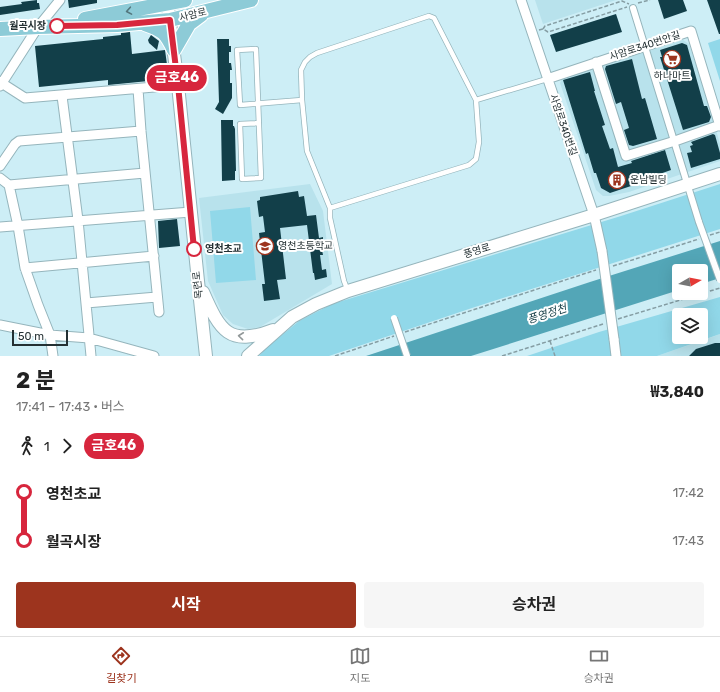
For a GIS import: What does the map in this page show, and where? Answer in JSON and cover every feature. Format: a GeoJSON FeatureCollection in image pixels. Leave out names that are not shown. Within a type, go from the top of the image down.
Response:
{"type":"FeatureCollection","features":[{"type":"Feature","properties":{"kind":"main road","name":"사암로"},"geometry":{"type":"LineString","coordinates":[[38,27],[185,0]]}},
{"type":"Feature","properties":{"kind":"main road","name":"사암로"},"geometry":{"type":"LineString","coordinates":[[0,29],[117,25],[170,20],[251,0]]}},
{"type":"Feature","properties":{"kind":"main road","name":"목련로"},"geometry":{"type":"LineString","coordinates":[[168,2],[206,356]]}},
{"type":"Feature","properties":{"kind":"main road"},"geometry":{"type":"LineString","coordinates":[[174,50],[189,24],[208,11]]}},
{"type":"Feature","properties":{"kind":"main road"},"geometry":{"type":"LineString","coordinates":[[142,23],[158,28],[168,37],[174,50]]}},
{"type":"Feature","properties":{"kind":"main road","name":"풍영로"},"geometry":{"type":"LineString","coordinates":[[248,356],[292,317],[316,304],[348,291],[594,215],[720,174]]}},
{"type":"Feature","properties":{"kind":"main road"},"geometry":{"type":"LineString","coordinates":[[198,281],[217,322],[227,332],[236,336],[244,337],[260,335],[278,328]]}},
{"type":"Feature","properties":{"kind":"street"},"geometry":{"type":"LineString","coordinates":[[60,0],[38,27],[1,84],[25,98],[178,85]]}},
{"type":"Feature","properties":{"kind":"street","name":"사암로340번길"},"geometry":{"type":"LineString","coordinates":[[521,0],[594,215],[602,251],[616,356]]}},
{"type":"Feature","properties":{"kind":"street"},"geometry":{"type":"LineString","coordinates":[[632,6],[699,222],[720,280]]}},
{"type":"Feature","properties":{"kind":"street","name":"사암로340번안길"},"geometry":{"type":"LineString","coordinates":[[547,79],[596,62],[691,31],[720,125],[626,156],[596,62]]}},
{"type":"Feature","properties":{"kind":"street"},"geometry":{"type":"LineString","coordinates":[[138,89],[159,312]]}},
{"type":"Feature","properties":{"kind":"street"},"geometry":{"type":"LineString","coordinates":[[62,96],[78,220],[91,356]]}},
{"type":"Feature","properties":{"kind":"street"},"geometry":{"type":"LineString","coordinates":[[0,166],[15,144],[19,141],[141,131]]}},
{"type":"Feature","properties":{"kind":"street"},"geometry":{"type":"LineString","coordinates":[[9,185],[72,178],[145,173]]}},
{"type":"Feature","properties":{"kind":"street"},"geometry":{"type":"LineString","coordinates":[[0,178],[9,185],[25,268],[50,335],[54,356]]}},
{"type":"Feature","properties":{"kind":"street"},"geometry":{"type":"LineString","coordinates":[[0,228],[78,220],[191,212]]}},
{"type":"Feature","properties":{"kind":"street"},"geometry":{"type":"LineString","coordinates":[[25,268],[154,256]]}},
{"type":"Feature","properties":{"kind":"street"},"geometry":{"type":"LineString","coordinates":[[86,303],[158,297]]}},
{"type":"Feature","properties":{"kind":"street"},"geometry":{"type":"LineString","coordinates":[[394,318],[407,356]]}},
{"type":"Feature","properties":{"kind":"street"},"geometry":{"type":"LineString","coordinates":[[0,325],[50,335],[89,338],[154,356]]}},
{"type":"Feature","properties":{"kind":"lane"},"geometry":{"type":"LineString","coordinates":[[330,208],[472,164],[476,159],[479,142],[476,100],[434,18],[429,16],[317,53],[304,62],[301,70],[302,100],[307,151],[330,208],[330,218],[344,281],[348,291]]}},
{"type":"Feature","properties":{"kind":"lane"},"geometry":{"type":"LineString","coordinates":[[259,123],[240,124],[242,179],[261,178],[259,123],[258,104],[256,49],[237,50],[240,105],[258,104],[302,100]]}},
{"type":"Feature","properties":{"kind":"lane"},"geometry":{"type":"LineString","coordinates":[[476,100],[547,79]]}},
{"type":"Feature","properties":{"kind":"path"},"geometry":{"type":"LineString","coordinates":[[543,29],[548,32],[650,0]]}},
{"type":"Feature","properties":{"kind":"path"},"geometry":{"type":"LineString","coordinates":[[538,30],[543,29],[545,26],[622,1],[632,6]]}},
{"type":"Feature","properties":{"kind":"path"},"geometry":{"type":"LineString","coordinates":[[609,267],[720,232]]}},
{"type":"Feature","properties":{"kind":"path"},"geometry":{"type":"LineString","coordinates":[[403,333],[601,269]]}},
{"type":"Feature","properties":{"kind":"path"},"geometry":{"type":"LineString","coordinates":[[335,356],[395,336]]}},
{"type":"Feature","properties":{"kind":"path"},"geometry":{"type":"LineString","coordinates":[[550,341],[555,356]]}},
{"type":"Feature","properties":{"kind":"shaded area"},"geometry":{"type":"Polygon","coordinates":[[[535,0],[616,0],[543,24],[535,0]]]}},
{"type":"Feature","properties":{"kind":"shaded area"},"geometry":{"type":"Polygon","coordinates":[[[720,39],[720,81],[708,43],[720,39]]]}},
{"type":"Feature","properties":{"kind":"shaded area"},"geometry":{"type":"Polygon","coordinates":[[[683,40],[689,44],[707,98],[720,144],[720,161],[629,192],[603,196],[596,190],[560,83],[562,79],[683,40]]]}},
{"type":"Feature","properties":{"kind":"shaded area","name":"영천초등학교"},"geometry":{"type":"Polygon","coordinates":[[[310,184],[323,211],[332,284],[260,327],[248,329],[233,324],[223,315],[208,281],[199,198],[310,184]]]}},
{"type":"Feature","properties":{"kind":"shaded area"},"geometry":{"type":"Polygon","coordinates":[[[720,184],[720,229],[475,307],[329,356],[259,356],[265,349],[299,321],[332,304],[621,216],[720,184]]]}},
{"type":"Feature","properties":{"kind":"shaded area"},"geometry":{"type":"Polygon","coordinates":[[[250,207],[256,280],[216,283],[210,211],[250,207]]]}},
{"type":"Feature","properties":{"kind":"shaded area"},"geometry":{"type":"Polygon","coordinates":[[[720,297],[720,334],[708,338],[708,308],[682,308],[720,297]]]}},
{"type":"Feature","properties":{"kind":"shaded area"},"geometry":{"type":"Polygon","coordinates":[[[672,311],[672,344],[691,344],[657,356],[527,356],[599,332],[672,311]]]}},
{"type":"Feature","properties":{"kind":"shaded area"},"geometry":{"type":"Polygon","coordinates":[[[720,334],[720,356],[657,356],[692,344],[708,344],[708,338],[720,334]]]}},
{"type":"Feature","properties":{"kind":"water","name":"풍영정천"},"geometry":{"type":"Polygon","coordinates":[[[720,241],[720,278],[708,282],[708,264],[672,264],[672,292],[471,356],[366,356],[720,241]]]}},
{"type":"Feature","properties":{"kind":"building"},"geometry":{"type":"Polygon","coordinates":[[[37,0],[40,9],[0,15],[0,7],[37,0]]]}},
{"type":"Feature","properties":{"kind":"building"},"geometry":{"type":"Polygon","coordinates":[[[68,0],[97,0],[97,3],[69,8],[68,0]]]}},
{"type":"Feature","properties":{"kind":"building"},"geometry":{"type":"Polygon","coordinates":[[[658,0],[683,0],[687,11],[664,19],[658,0]]]}},
{"type":"Feature","properties":{"kind":"building"},"geometry":{"type":"Polygon","coordinates":[[[707,0],[720,0],[720,34],[719,34],[707,0]]]}},
{"type":"Feature","properties":{"kind":"building"},"geometry":{"type":"Polygon","coordinates":[[[616,14],[622,32],[556,52],[550,35],[616,14]]]}},
{"type":"Feature","properties":{"kind":"building"},"geometry":{"type":"Polygon","coordinates":[[[130,32],[132,54],[165,50],[169,79],[108,85],[108,80],[39,87],[35,46],[103,39],[103,37],[121,35],[121,33],[130,32]]]}},
{"type":"Feature","properties":{"kind":"building"},"geometry":{"type":"Polygon","coordinates":[[[151,35],[159,41],[157,50],[149,43],[148,40],[151,35]]]}},
{"type":"Feature","properties":{"kind":"building"},"geometry":{"type":"Polygon","coordinates":[[[217,39],[229,39],[229,46],[231,46],[231,52],[229,52],[229,63],[231,63],[232,70],[230,70],[230,83],[232,83],[232,98],[223,114],[215,109],[219,102],[217,39]]]}},
{"type":"Feature","properties":{"kind":"building"},"geometry":{"type":"Polygon","coordinates":[[[682,43],[687,45],[704,106],[707,106],[711,117],[709,122],[683,130],[660,57],[662,57],[660,50],[682,43]]]}},
{"type":"Feature","properties":{"kind":"building"},"geometry":{"type":"Polygon","coordinates":[[[632,59],[642,99],[645,98],[657,139],[633,146],[629,145],[624,130],[629,128],[621,102],[616,104],[605,69],[606,66],[632,59]]]}},
{"type":"Feature","properties":{"kind":"building"},"geometry":{"type":"Polygon","coordinates":[[[590,72],[594,91],[605,125],[602,126],[610,149],[613,148],[618,167],[632,163],[631,161],[665,150],[671,170],[654,176],[655,178],[610,193],[601,188],[596,173],[594,173],[588,153],[586,154],[563,80],[590,72]]]}},
{"type":"Feature","properties":{"kind":"building"},"geometry":{"type":"Polygon","coordinates":[[[221,120],[233,120],[233,126],[235,129],[235,180],[222,181],[221,120]]]}},
{"type":"Feature","properties":{"kind":"building"},"geometry":{"type":"Polygon","coordinates":[[[713,134],[715,135],[720,153],[720,159],[691,168],[687,153],[692,152],[690,146],[693,145],[691,142],[713,134]]]}},
{"type":"Feature","properties":{"kind":"building"},"geometry":{"type":"Polygon","coordinates":[[[298,191],[299,197],[304,196],[307,216],[316,215],[319,238],[323,237],[325,249],[322,250],[323,255],[320,255],[322,270],[326,269],[327,277],[315,280],[307,225],[280,228],[286,279],[277,280],[280,299],[264,301],[262,284],[265,284],[259,233],[265,232],[263,216],[259,217],[257,201],[260,200],[260,197],[298,191]]]}},
{"type":"Feature","properties":{"kind":"building"},"geometry":{"type":"Polygon","coordinates":[[[177,219],[180,246],[159,248],[158,221],[177,219]]]}},
{"type":"Feature","properties":{"kind":"building"},"geometry":{"type":"Polygon","coordinates":[[[715,343],[720,343],[720,356],[689,356],[696,349],[715,343]]]}},
{"type":"Feature","properties":{"kind":"bus line","name":"금호46"},"geometry":{"type":"LineString","coordinates":[[57,26],[117,25],[170,20],[194,249]]}},
{"type":"Feature","properties":{"kind":"place","name":"월곡시장"},"geometry":{"type":"Point","coordinates":[57,26]}},
{"type":"Feature","properties":{"kind":"place","name":"하나마트"},"geometry":{"type":"Point","coordinates":[672,59]}},
{"type":"Feature","properties":{"kind":"place","name":"운남빌딩"},"geometry":{"type":"Point","coordinates":[617,180]}},
{"type":"Feature","properties":{"kind":"place","name":"영천초등학교"},"geometry":{"type":"Point","coordinates":[265,246]}},
{"type":"Feature","properties":{"kind":"place","name":"영천초교"},"geometry":{"type":"Point","coordinates":[194,249]}}]}
